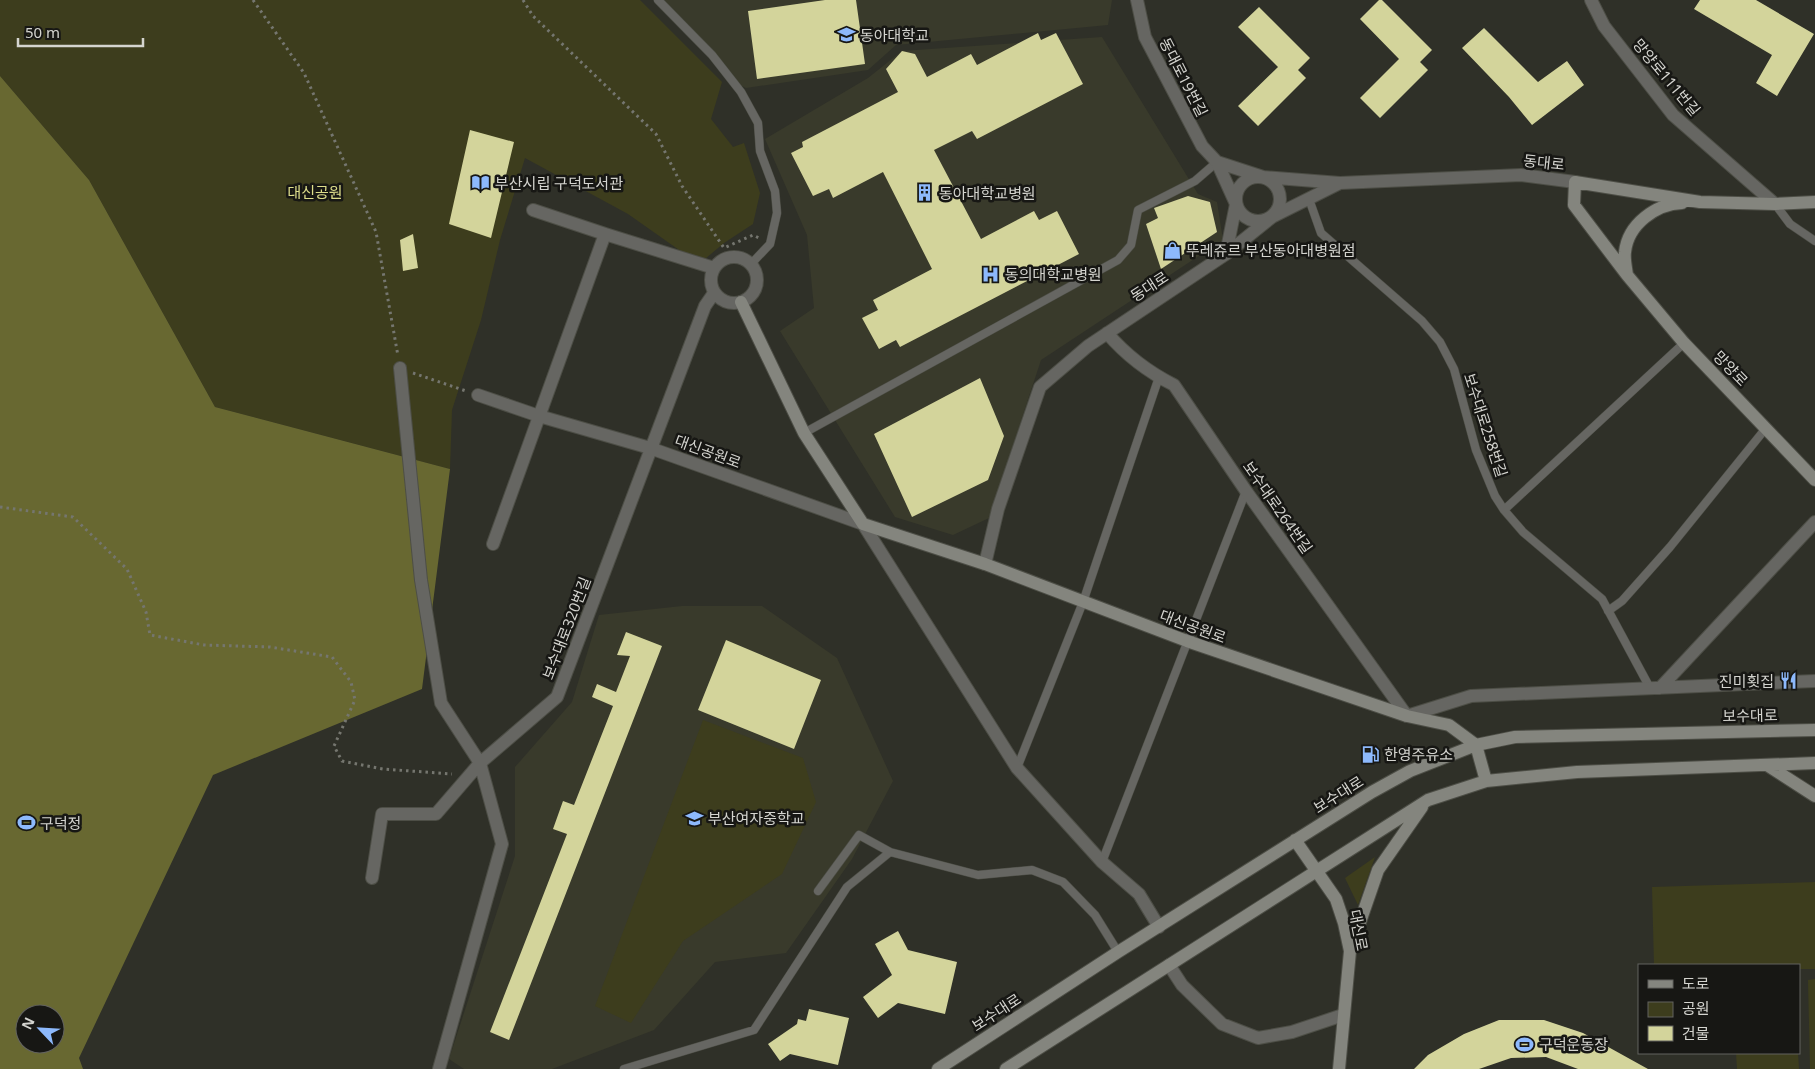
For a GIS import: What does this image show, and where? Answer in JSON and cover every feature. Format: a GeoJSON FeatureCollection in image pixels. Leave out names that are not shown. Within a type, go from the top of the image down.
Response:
{"type":"FeatureCollection","features":[{"type":"Feature","properties":{"kind":"main road"},"geometry":{"type":"LineString","coordinates":[[1576,182],[1700,202]]}},
{"type":"Feature","properties":{"kind":"main road","name":"망양로"},"geometry":{"type":"LineString","coordinates":[[1576,182],[1574,205],[1627,275],[1684,343],[1815,480]]}},
{"type":"Feature","properties":{"kind":"main road"},"geometry":{"type":"LineString","coordinates":[[1627,275],[1626,247],[1628,238],[1643,218],[1669,205],[1700,202],[1775,204],[1815,202]]}},
{"type":"Feature","properties":{"kind":"main road"},"geometry":{"type":"LineString","coordinates":[[741,302],[804,433],[863,524]]}},
{"type":"Feature","properties":{"kind":"main road","name":"대신공원로"},"geometry":{"type":"LineString","coordinates":[[863,524],[985,564],[1187,641],[1407,716],[1448,725],[1476,745]]}},
{"type":"Feature","properties":{"kind":"main road","name":"보수대로"},"geometry":{"type":"LineString","coordinates":[[938,1069],[1295,840],[1410,771],[1476,745],[1515,736],[1815,730]]}},
{"type":"Feature","properties":{"kind":"main road"},"geometry":{"type":"LineString","coordinates":[[1476,745],[1486,781]]}},
{"type":"Feature","properties":{"kind":"main road"},"geometry":{"type":"LineString","coordinates":[[1006,1069],[1428,800],[1486,781],[1577,772],[1815,763]]}},
{"type":"Feature","properties":{"kind":"main road"},"geometry":{"type":"LineString","coordinates":[[1767,764],[1815,796]]}},
{"type":"Feature","properties":{"kind":"main road"},"geometry":{"type":"LineString","coordinates":[[1350,951],[1378,870],[1428,800]]}},
{"type":"Feature","properties":{"kind":"main road","name":"대신로"},"geometry":{"type":"LineString","coordinates":[[1295,840],[1336,900],[1350,951],[1339,1069]]}},
{"type":"Feature","properties":{"kind":"street","name":"동대로19번길"},"geometry":{"type":"LineString","coordinates":[[1138,0],[1145,37],[1202,146],[1216,162],[1236,204]]}},
{"type":"Feature","properties":{"kind":"street","name":"망양로111번길"},"geometry":{"type":"LineString","coordinates":[[1590,0],[1604,26],[1673,115],[1775,204]]}},
{"type":"Feature","properties":{"kind":"street"},"geometry":{"type":"LineString","coordinates":[[1216,162],[1272,181],[1280,194],[1278,209],[1272,217],[1262,221],[1250,220],[1241,214],[1236,204]]}},
{"type":"Feature","properties":{"kind":"street","name":"동대로"},"geometry":{"type":"LineString","coordinates":[[985,564],[998,509],[1040,388],[1060,368],[1107,333],[1226,254],[1272,217],[1340,183],[1521,175],[1576,182]]}},
{"type":"Feature","properties":{"kind":"street"},"geometry":{"type":"LineString","coordinates":[[1226,254],[1236,204],[1236,192],[1242,183],[1252,177],[1263,177],[1340,183]]}},
{"type":"Feature","properties":{"kind":"street"},"geometry":{"type":"LineString","coordinates":[[533,210],[714,268]]}},
{"type":"Feature","properties":{"kind":"street"},"geometry":{"type":"LineString","coordinates":[[493,544],[605,234]]}},
{"type":"Feature","properties":{"kind":"street"},"geometry":{"type":"LineString","coordinates":[[739,257],[752,264],[757,274],[756,286],[751,296],[741,302],[731,303],[722,300],[714,293],[710,280],[714,268],[724,258],[739,257]]}},
{"type":"Feature","properties":{"kind":"street","name":"보수대로320번길"},"geometry":{"type":"LineString","coordinates":[[372,878],[382,814],[436,814],[480,763],[558,697],[650,448],[705,306],[714,293]]}},
{"type":"Feature","properties":{"kind":"street","name":"보수대로264번길"},"geometry":{"type":"LineString","coordinates":[[1107,333],[1116,343],[1159,377],[1174,385],[1246,491],[1407,716]]}},
{"type":"Feature","properties":{"kind":"street"},"geometry":{"type":"LineString","coordinates":[[400,368],[421,580],[440,703],[480,763],[502,844],[442,1068]]}},
{"type":"Feature","properties":{"kind":"street","name":"대신공원로"},"geometry":{"type":"LineString","coordinates":[[478,395],[539,416],[650,448],[863,524]]}},
{"type":"Feature","properties":{"kind":"street"},"geometry":{"type":"LineString","coordinates":[[1655,688],[1815,522]]}},
{"type":"Feature","properties":{"kind":"street"},"geometry":{"type":"LineString","coordinates":[[863,524],[1017,768],[1102,862],[1139,894],[1159,927]]}},
{"type":"Feature","properties":{"kind":"street"},"geometry":{"type":"LineString","coordinates":[[1407,716],[1471,696],[1815,681]]}},
{"type":"Feature","properties":{"kind":"street"},"geometry":{"type":"LineString","coordinates":[[1169,965],[1182,985],[1222,1024],[1258,1038],[1292,1032],[1343,1014]]}},
{"type":"Feature","properties":{"kind":"lane"},"geometry":{"type":"LineString","coordinates":[[658,0],[712,55],[741,92],[758,123],[760,151],[775,192],[777,213],[770,244],[752,264]]}},
{"type":"Feature","properties":{"kind":"lane"},"geometry":{"type":"LineString","coordinates":[[804,433],[1118,260],[1131,245],[1138,210],[1195,182],[1216,162]]}},
{"type":"Feature","properties":{"kind":"lane","name":"보수대로258번길"},"geometry":{"type":"LineString","coordinates":[[1309,199],[1321,233],[1422,321],[1440,342],[1454,369],[1476,450],[1495,496],[1523,532],[1602,599],[1655,688]]}},
{"type":"Feature","properties":{"kind":"lane"},"geometry":{"type":"LineString","coordinates":[[1775,204],[1790,224],[1815,241]]}},
{"type":"Feature","properties":{"kind":"lane"},"geometry":{"type":"LineString","coordinates":[[1504,510],[1684,343]]}},
{"type":"Feature","properties":{"kind":"lane"},"geometry":{"type":"LineString","coordinates":[[1017,768],[1083,602],[1159,377]]}},
{"type":"Feature","properties":{"kind":"lane"},"geometry":{"type":"LineString","coordinates":[[1608,611],[1622,600],[1670,547],[1766,428]]}},
{"type":"Feature","properties":{"kind":"lane"},"geometry":{"type":"LineString","coordinates":[[1102,862],[1246,491]]}},
{"type":"Feature","properties":{"kind":"lane"},"geometry":{"type":"LineString","coordinates":[[818,891],[859,835],[890,852],[978,875],[1032,870],[1063,882],[1096,915],[1118,952]]}},
{"type":"Feature","properties":{"kind":"lane"},"geometry":{"type":"LineString","coordinates":[[624,1069],[754,1030],[847,887],[890,852]]}},
{"type":"Feature","properties":{"kind":"path"},"geometry":{"type":"LineString","coordinates":[[253,0],[304,73],[376,232],[400,368],[478,395]]}},
{"type":"Feature","properties":{"kind":"path"},"geometry":{"type":"LineString","coordinates":[[523,0],[533,16],[656,134],[682,186],[724,248],[753,235],[770,244]]}},
{"type":"Feature","properties":{"kind":"path"},"geometry":{"type":"LineString","coordinates":[[0,507],[73,517],[127,569],[146,612],[150,635],[204,645],[270,647],[332,657],[351,682],[355,700],[334,746],[342,761],[426,773],[471,774]]}},
{"type":"Feature","properties":{"kind":"shaded area","name":"동아대학교"},"geometry":{"type":"Polygon","coordinates":[[[660,0],[1112,0],[1108,25],[896,45],[868,70],[746,88],[728,79],[660,0]]]}},
{"type":"Feature","properties":{"kind":"shaded area","name":"동의대학교병원"},"geometry":{"type":"Polygon","coordinates":[[[1102,37],[1198,194],[1217,202],[1223,240],[1041,360],[989,518],[953,535],[895,517],[780,331],[814,308],[807,235],[765,139],[868,78],[902,51],[1102,37]]]}},
{"type":"Feature","properties":{"kind":"shaded area"},"geometry":{"type":"Polygon","coordinates":[[[0,76],[89,180],[215,407],[450,469],[422,689],[213,775],[79,1058],[83,1069],[0,1069],[0,76]]]}},
{"type":"Feature","properties":{"kind":"shaded area","name":"부산여자중학교"},"geometry":{"type":"Polygon","coordinates":[[[682,606],[762,606],[837,658],[893,781],[852,859],[786,953],[715,962],[654,1030],[552,1069],[464,1069],[449,1059],[515,856],[515,767],[572,702],[599,615],[682,606]]]}},
{"type":"Feature","properties":{"kind":"green space","name":"대신공원"},"geometry":{"type":"Polygon","coordinates":[[[0,0],[640,0],[722,82],[711,119],[733,147],[744,143],[760,193],[753,224],[724,243],[699,264],[628,214],[525,158],[500,240],[481,320],[452,410],[450,469],[215,407],[89,180],[0,76],[0,0]]]}},
{"type":"Feature","properties":{"kind":"green space"},"geometry":{"type":"Polygon","coordinates":[[[703,720],[803,758],[816,802],[782,874],[683,941],[631,1023],[595,1006],[703,720]]]}},
{"type":"Feature","properties":{"kind":"green space"},"geometry":{"type":"Polygon","coordinates":[[[1375,857],[1358,905],[1345,878],[1375,857]]]}},
{"type":"Feature","properties":{"kind":"green space"},"geometry":{"type":"Polygon","coordinates":[[[1815,882],[1815,969],[1800,969],[1800,964],[1654,964],[1652,887],[1815,882]]]}},
{"type":"Feature","properties":{"kind":"green space"},"geometry":{"type":"Polygon","coordinates":[[[1815,979],[1815,1069],[1810,1069],[1808,980],[1815,979]]]}},
{"type":"Feature","properties":{"kind":"green space"},"geometry":{"type":"Polygon","coordinates":[[[1736,1054],[1798,1054],[1799,1069],[1737,1069],[1736,1054]]]}},
{"type":"Feature","properties":{"kind":"building"},"geometry":{"type":"Polygon","coordinates":[[[825,0],[856,0],[865,64],[757,79],[748,11],[825,0]]]}},
{"type":"Feature","properties":{"kind":"building"},"geometry":{"type":"Polygon","coordinates":[[[1379,0],[1382,0],[1432,50],[1420,62],[1428,70],[1380,118],[1360,98],[1399,59],[1360,19],[1379,0]]]}},
{"type":"Feature","properties":{"kind":"building"},"geometry":{"type":"Polygon","coordinates":[[[1700,0],[1756,0],[1814,34],[1777,96],[1756,83],[1772,55],[1694,9],[1700,0]]]}},
{"type":"Feature","properties":{"kind":"building"},"geometry":{"type":"Polygon","coordinates":[[[1259,7],[1310,58],[1298,70],[1306,78],[1258,126],[1238,106],[1278,67],[1238,27],[1259,7]]]}},
{"type":"Feature","properties":{"kind":"building"},"geometry":{"type":"Polygon","coordinates":[[[1484,28],[1538,82],[1567,61],[1584,85],[1532,125],[1509,97],[1462,48],[1484,28]]]}},
{"type":"Feature","properties":{"kind":"building","name":"동아대학교병원"},"geometry":{"type":"Polygon","coordinates":[[[1038,33],[1041,40],[1056,33],[1083,84],[977,139],[972,131],[934,150],[981,239],[1034,211],[1039,220],[1057,211],[1079,254],[900,347],[896,340],[879,349],[862,318],[878,310],[873,300],[932,269],[883,172],[833,198],[829,189],[813,196],[791,153],[803,147],[802,142],[898,92],[886,69],[902,51],[915,54],[927,77],[971,54],[977,65],[1038,33]]]}},
{"type":"Feature","properties":{"kind":"building","name":"부산시립 구덕도서관"},"geometry":{"type":"Polygon","coordinates":[[[470,130],[514,142],[491,238],[449,224],[470,130]]]}},
{"type":"Feature","properties":{"kind":"building","name":"뚜레쥬르 부산동아대병원점"},"geometry":{"type":"Polygon","coordinates":[[[1188,196],[1210,202],[1217,232],[1161,269],[1146,224],[1158,218],[1154,208],[1188,196]]]}},
{"type":"Feature","properties":{"kind":"building"},"geometry":{"type":"Polygon","coordinates":[[[413,234],[418,268],[403,271],[400,240],[413,234]]]}},
{"type":"Feature","properties":{"kind":"building"},"geometry":{"type":"Polygon","coordinates":[[[980,378],[1004,436],[988,480],[912,517],[874,434],[980,378]]]}},
{"type":"Feature","properties":{"kind":"building"},"geometry":{"type":"Polygon","coordinates":[[[626,632],[662,646],[509,1040],[490,1032],[567,834],[553,829],[563,801],[574,805],[613,706],[592,697],[597,684],[616,692],[630,656],[617,655],[626,632]]]}},
{"type":"Feature","properties":{"kind":"building"},"geometry":{"type":"Polygon","coordinates":[[[726,640],[821,680],[794,749],[698,710],[726,640]]]}},
{"type":"Feature","properties":{"kind":"building"},"geometry":{"type":"Polygon","coordinates":[[[898,931],[908,950],[957,962],[945,1014],[898,1003],[878,1018],[863,997],[892,975],[875,944],[898,931]]]}},
{"type":"Feature","properties":{"kind":"building"},"geometry":{"type":"Polygon","coordinates":[[[809,1009],[849,1018],[838,1065],[790,1054],[780,1061],[768,1044],[797,1024],[798,1019],[806,1021],[809,1009]]]}},
{"type":"Feature","properties":{"kind":"building","name":"구덕운동장"},"geometry":{"type":"Polygon","coordinates":[[[1499,1020],[1544,1020],[1583,1033],[1648,1069],[1578,1069],[1546,1057],[1511,1058],[1479,1069],[1414,1069],[1428,1055],[1464,1034],[1499,1020]]]}},
{"type":"Feature","properties":{"kind":"place","name":"동아대학교"},"geometry":{"type":"Point","coordinates":[846,35]}},
{"type":"Feature","properties":{"kind":"place","name":"부산시립 구덕도서관"},"geometry":{"type":"Point","coordinates":[481,183]}},
{"type":"Feature","properties":{"kind":"place","name":"동아대학교병원"},"geometry":{"type":"Point","coordinates":[925,193]}},
{"type":"Feature","properties":{"kind":"place","name":"뚜레쥬르 부산동아대병원점"},"geometry":{"type":"Point","coordinates":[1172,250]}},
{"type":"Feature","properties":{"kind":"place","name":"동의대학교병원"},"geometry":{"type":"Point","coordinates":[991,274]}},
{"type":"Feature","properties":{"kind":"place","name":"진미횟집"},"geometry":{"type":"Point","coordinates":[1788,681]}},
{"type":"Feature","properties":{"kind":"place","name":"한영주유소"},"geometry":{"type":"Point","coordinates":[1370,754]}},
{"type":"Feature","properties":{"kind":"place","name":"부산여자중학교"},"geometry":{"type":"Point","coordinates":[694,818]}},
{"type":"Feature","properties":{"kind":"place","name":"구덕정"},"geometry":{"type":"Point","coordinates":[26,823]}},
{"type":"Feature","properties":{"kind":"place","name":"구덕운동장"},"geometry":{"type":"Point","coordinates":[1525,1044]}}]}
